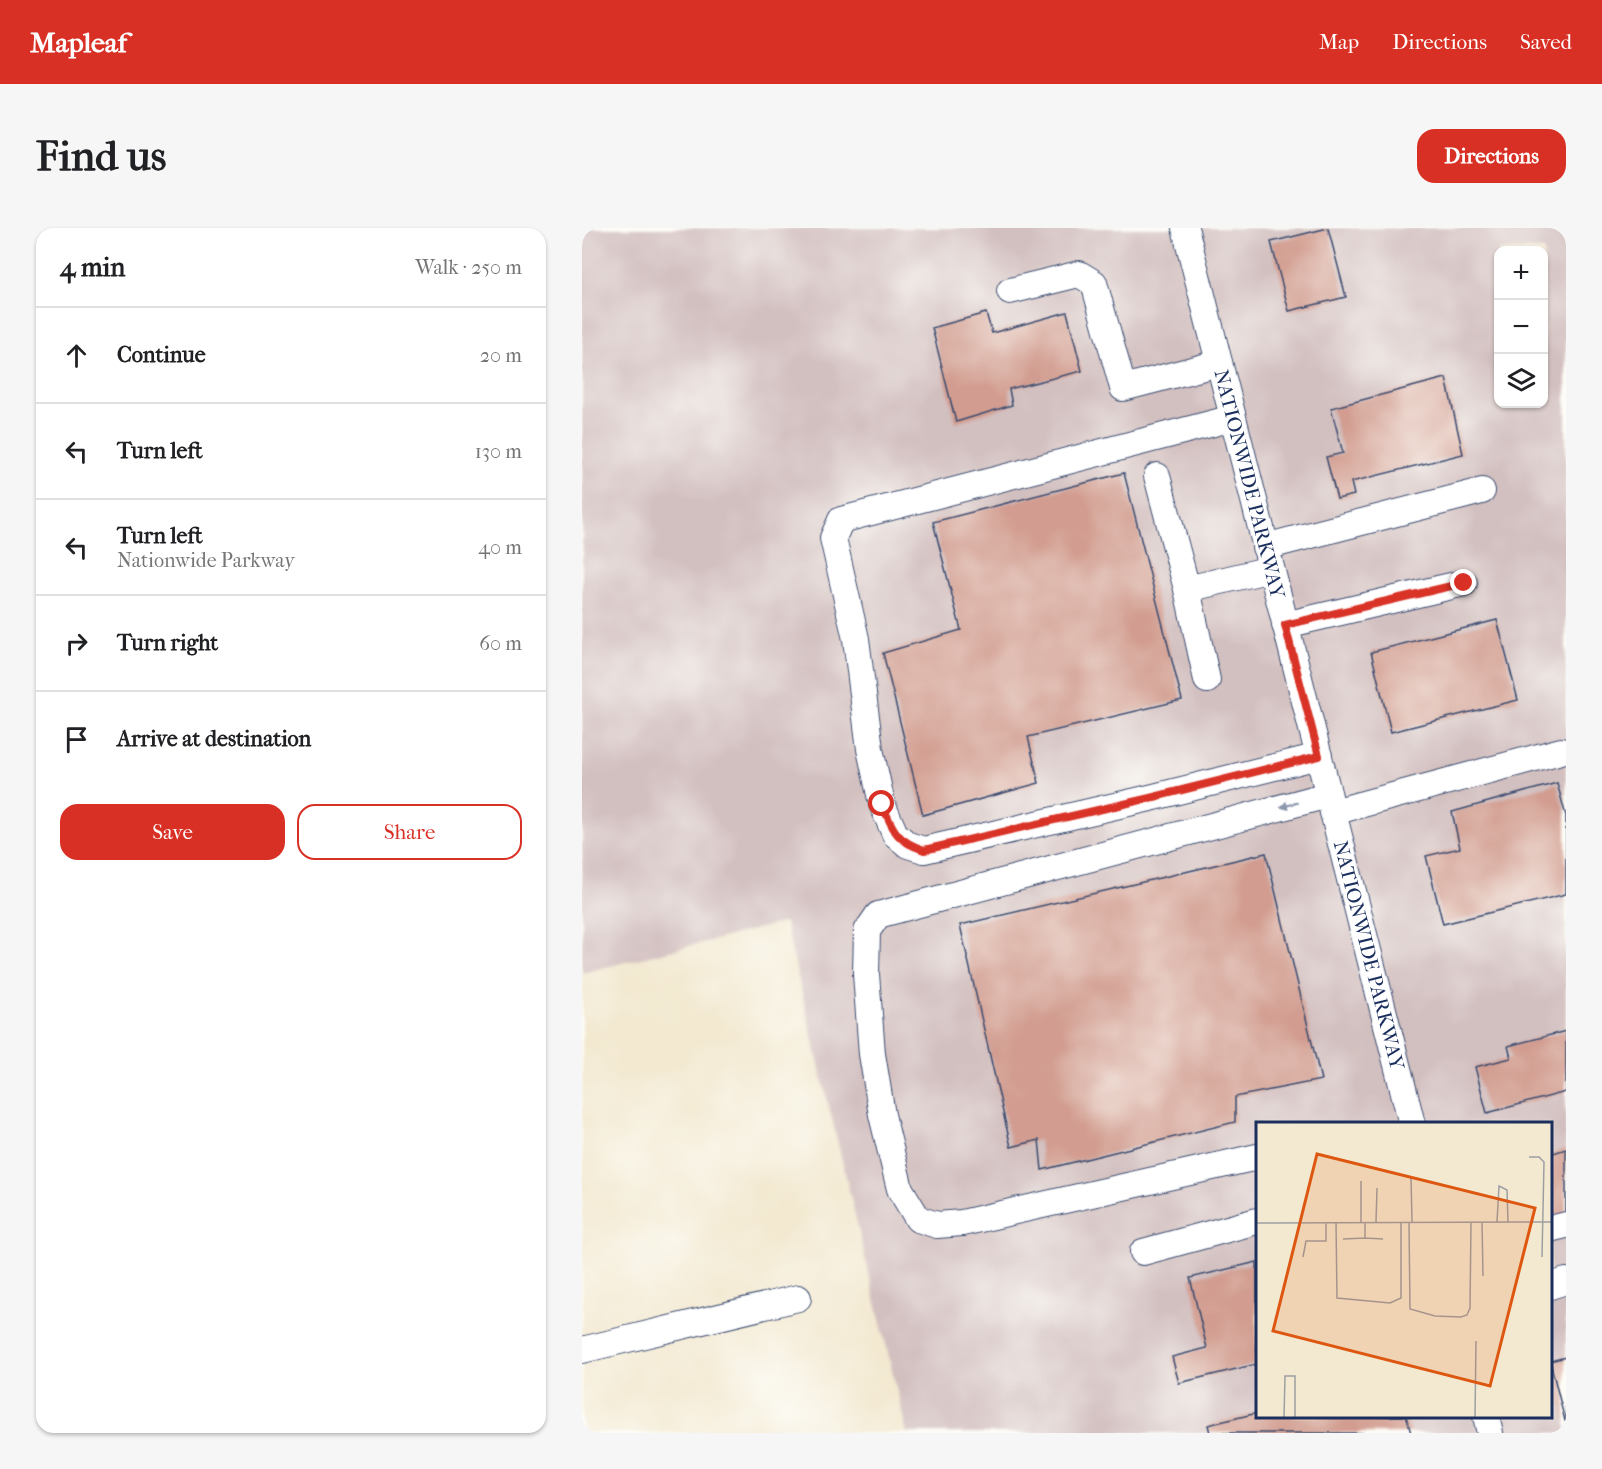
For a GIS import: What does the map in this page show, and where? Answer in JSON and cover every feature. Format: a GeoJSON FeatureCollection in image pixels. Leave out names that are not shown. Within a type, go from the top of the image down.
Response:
{"type":"FeatureCollection","features":[{"type":"Feature","properties":{"kind":"street","name":"NATIONWIDE PARKWAY"},"geometry":{"type":"LineString","coordinates":[[1185,228],[1319,756],[1408,1122]]}},
{"type":"Feature","properties":{"kind":"street"},"geometry":{"type":"LineString","coordinates":[[1010,291],[1079,274],[1094,283],[1123,388],[1219,363]]}},
{"type":"Feature","properties":{"kind":"street"},"geometry":{"type":"LineString","coordinates":[[1233,418],[841,520],[833,538],[856,639],[870,749],[882,804],[895,834],[908,845],[924,850],[1319,756]]}},
{"type":"Feature","properties":{"kind":"street"},"geometry":{"type":"LineString","coordinates":[[1157,476],[1187,589],[1207,680]]}},
{"type":"Feature","properties":{"kind":"street"},"geometry":{"type":"LineString","coordinates":[[1187,589],[1268,558],[1482,491]]}},
{"type":"Feature","properties":{"kind":"street"},"geometry":{"type":"LineString","coordinates":[[1285,625],[1464,583]]}},
{"type":"Feature","properties":{"kind":"street"},"geometry":{"type":"LineString","coordinates":[[1256,1156],[962,1223],[937,1225],[918,1219],[900,1189],[882,1116],[872,1054],[866,974],[867,931],[878,915],[1250,816],[1330,804],[1561,752]]}},
{"type":"Feature","properties":{"kind":"street"},"geometry":{"type":"LineString","coordinates":[[1143,1252],[1256,1221]]}},
{"type":"Feature","properties":{"kind":"street"},"geometry":{"type":"LineString","coordinates":[[1551,1229],[1566,1225]]}},
{"type":"Feature","properties":{"kind":"street"},"geometry":{"type":"LineString","coordinates":[[1551,1286],[1566,1281]]}},
{"type":"Feature","properties":{"kind":"street"},"geometry":{"type":"LineString","coordinates":[[582,1350],[798,1298]]}},
{"type":"Feature","properties":{"kind":"street"},"geometry":{"type":"LineString","coordinates":[[1486,1418],[1490,1433]]}},
{"type":"Feature","properties":{"kind":"shaded area"},"geometry":{"type":"Polygon","coordinates":[[[582,228],[1566,228],[1566,1433],[907,1433],[785,922],[582,973],[582,228]]]}},
{"type":"Feature","properties":{"kind":"building"},"geometry":{"type":"Polygon","coordinates":[[[1328,228],[1346,297],[1289,311],[1271,242],[1328,228]]]}},
{"type":"Feature","properties":{"kind":"building"},"geometry":{"type":"Polygon","coordinates":[[[1067,312],[1082,371],[1009,389],[1012,405],[956,422],[932,328],[986,313],[992,333],[1067,312]]]}},
{"type":"Feature","properties":{"kind":"building"},"geometry":{"type":"Polygon","coordinates":[[[1446,378],[1463,454],[1351,482],[1354,495],[1337,499],[1326,457],[1343,453],[1331,408],[1446,378]]]}},
{"type":"Feature","properties":{"kind":"building"},"geometry":{"type":"Polygon","coordinates":[[[1124,473],[1182,700],[1028,737],[1039,783],[923,815],[883,653],[961,630],[933,522],[1124,473]]]}},
{"type":"Feature","properties":{"kind":"building"},"geometry":{"type":"Polygon","coordinates":[[[1497,620],[1518,700],[1391,732],[1371,652],[1497,620]]]}},
{"type":"Feature","properties":{"kind":"building"},"geometry":{"type":"Polygon","coordinates":[[[1557,783],[1566,816],[1566,894],[1443,924],[1426,856],[1460,848],[1452,812],[1557,783]]]}},
{"type":"Feature","properties":{"kind":"building"},"geometry":{"type":"Polygon","coordinates":[[[1266,853],[1321,1080],[1235,1097],[1235,1122],[1042,1170],[1039,1140],[1011,1147],[960,925],[1266,853]]]}},
{"type":"Feature","properties":{"kind":"building"},"geometry":{"type":"Polygon","coordinates":[[[1566,1031],[1566,1092],[1487,1113],[1475,1067],[1511,1058],[1508,1046],[1566,1031]]]}},
{"type":"Feature","properties":{"kind":"building"},"geometry":{"type":"Polygon","coordinates":[[[1566,1149],[1566,1213],[1551,1218],[1551,1154],[1566,1149]]]}},
{"type":"Feature","properties":{"kind":"building"},"geometry":{"type":"Polygon","coordinates":[[[1256,1262],[1256,1364],[1179,1383],[1172,1357],[1207,1348],[1190,1278],[1256,1262]]]}},
{"type":"Feature","properties":{"kind":"building"},"geometry":{"type":"Polygon","coordinates":[[[1566,1357],[1566,1421],[1551,1365],[1551,1361],[1566,1357]]]}},
{"type":"Feature","properties":{"kind":"building"},"geometry":{"type":"Polygon","coordinates":[[[1256,1413],[1256,1418],[1407,1418],[1411,1433],[1210,1433],[1208,1425],[1256,1413]]]}},
{"type":"Feature","properties":{"kind":"route"},"geometry":{"type":"LineString","coordinates":[[882,804],[895,834],[908,845],[924,850],[1319,756],[1285,625],[1464,583]]}}]}
